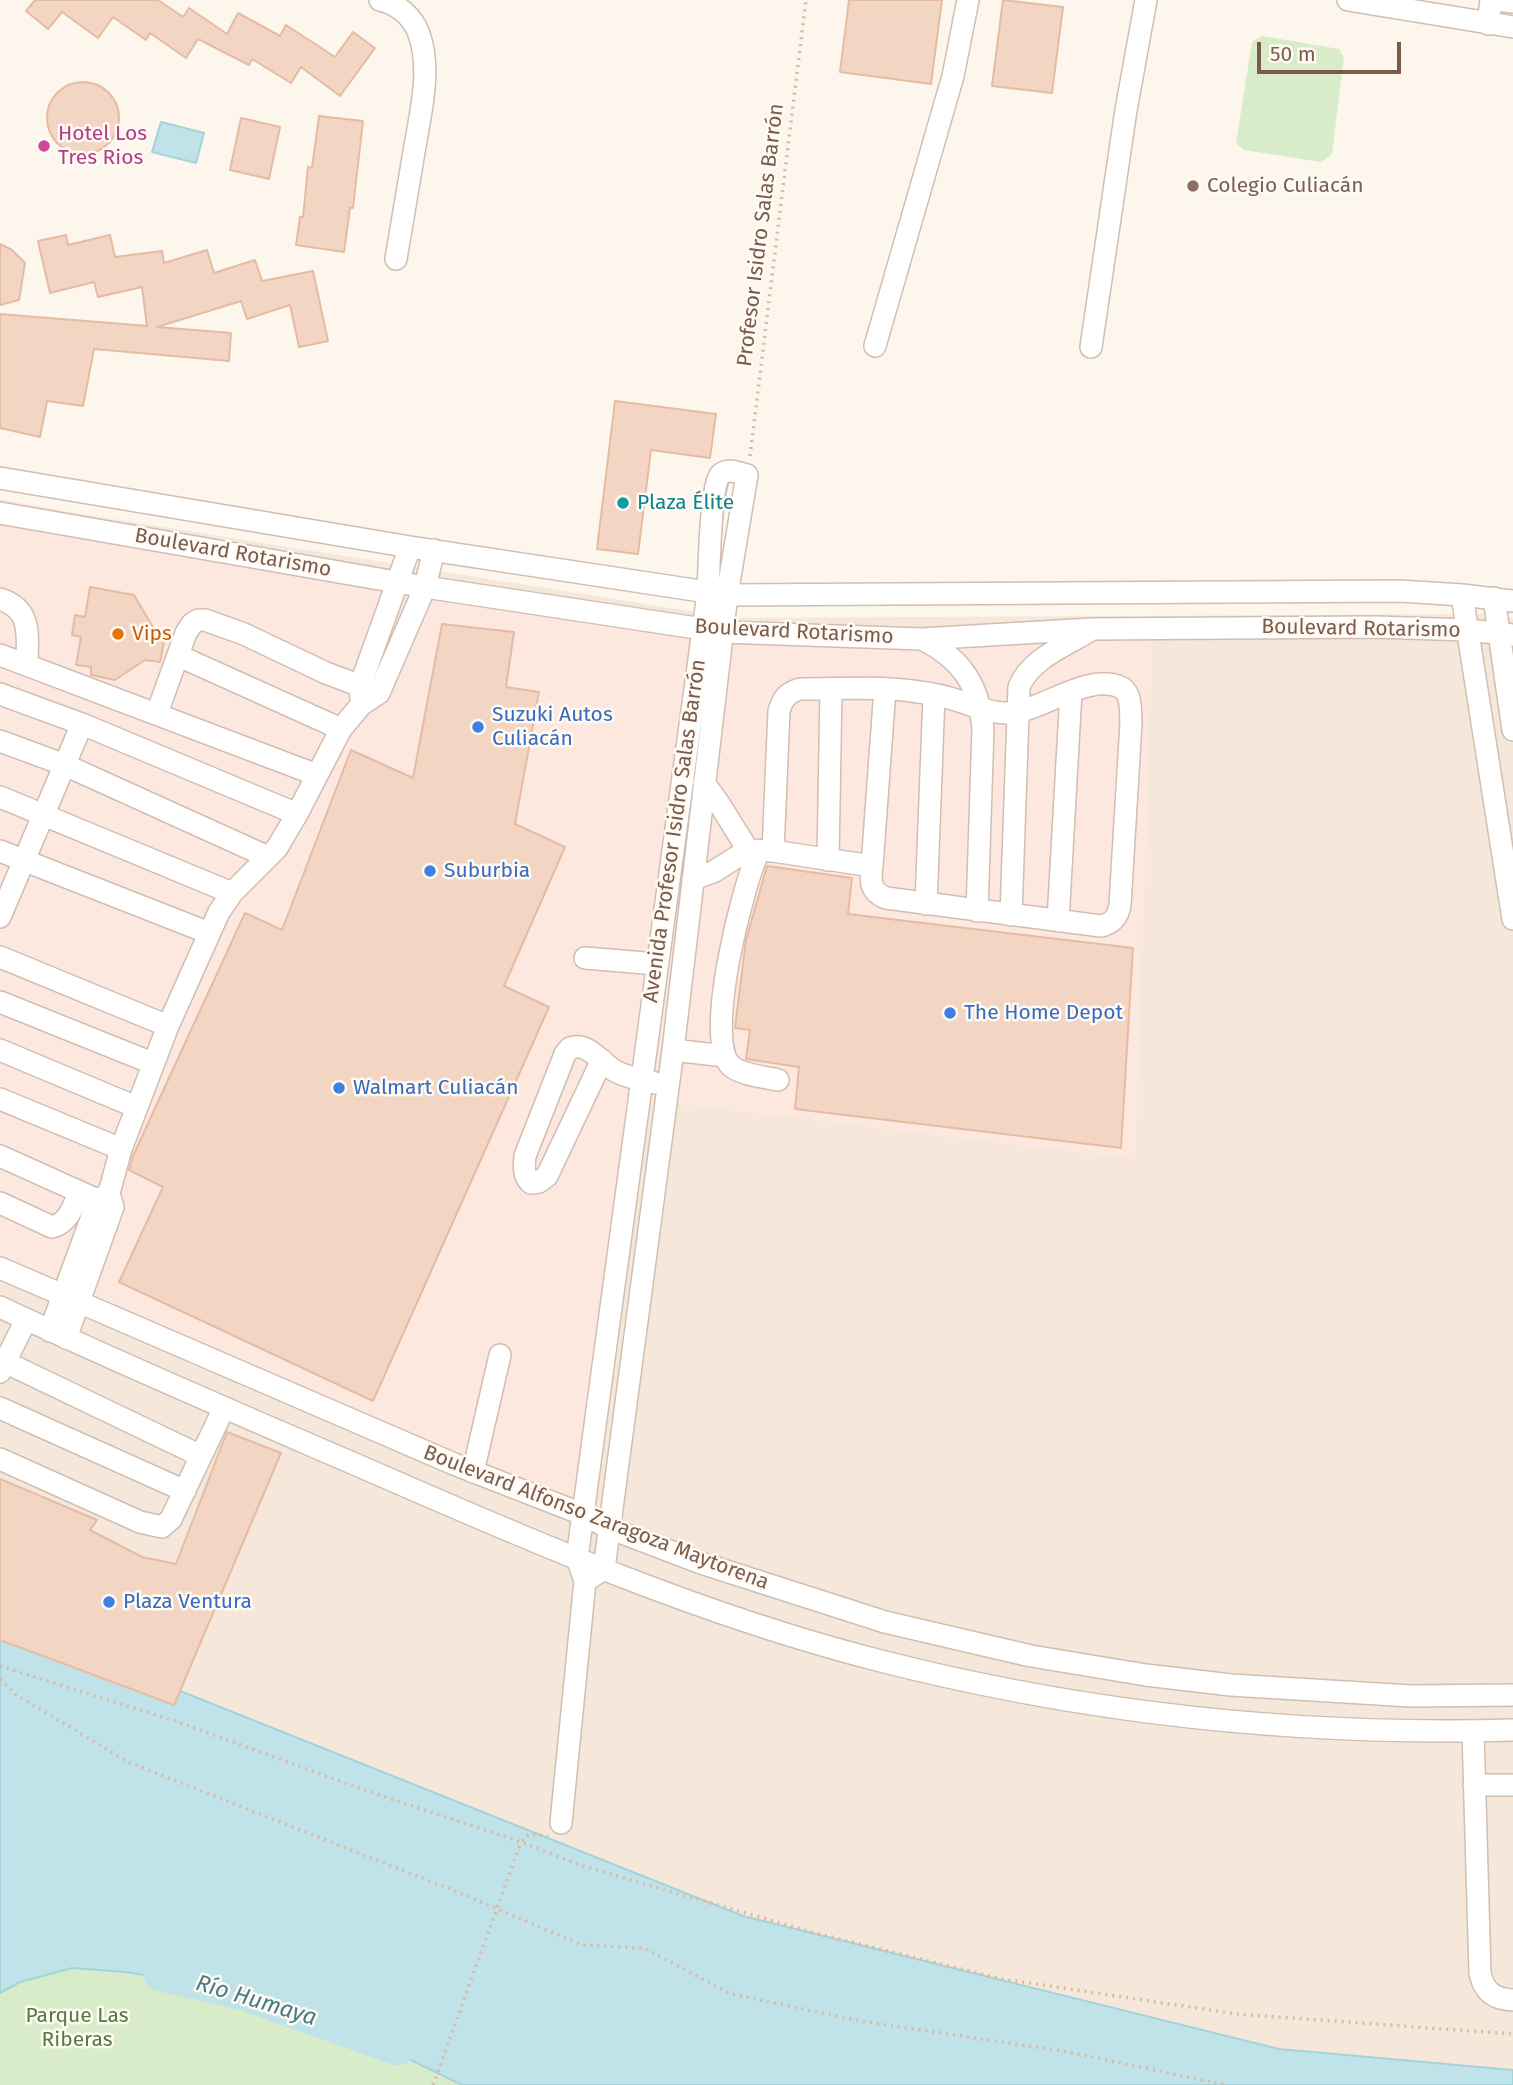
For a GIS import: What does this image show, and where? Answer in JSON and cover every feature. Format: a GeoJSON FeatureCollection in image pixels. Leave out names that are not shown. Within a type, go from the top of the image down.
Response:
{"type":"FeatureCollection","features":[{"type":"Feature","properties":{"kind":"street"},"geometry":{"type":"LineString","coordinates":[[380,0],[389,2],[408,15],[419,33],[424,57],[422,100],[396,259]]}},
{"type":"Feature","properties":{"kind":"street"},"geometry":{"type":"LineString","coordinates":[[875,346],[953,76],[968,0]]}},
{"type":"Feature","properties":{"kind":"street"},"geometry":{"type":"LineString","coordinates":[[1091,347],[1124,123],[1146,0]]}},
{"type":"Feature","properties":{"kind":"street"},"geometry":{"type":"LineString","coordinates":[[1488,24],[1494,0],[1513,2]]}},
{"type":"Feature","properties":{"kind":"street"},"geometry":{"type":"LineString","coordinates":[[1361,1],[1513,27]]}},
{"type":"Feature","properties":{"kind":"street","name":"Avenida Profesor Isidro Salas Barrón"},"geometry":{"type":"LineString","coordinates":[[604,1569],[693,879],[704,783],[717,594],[747,475]]}},
{"type":"Feature","properties":{"kind":"street"},"geometry":{"type":"LineString","coordinates":[[0,502],[4,479]]}},
{"type":"Feature","properties":{"kind":"street","name":"Boulevard Rotarismo"},"geometry":{"type":"LineString","coordinates":[[4,479],[410,547],[717,594],[1400,591],[1503,600]]}},
{"type":"Feature","properties":{"kind":"street","name":"Boulevard Rotarismo"},"geometry":{"type":"LineString","coordinates":[[0,513],[425,587],[713,630],[922,639],[1091,629],[1376,627],[1505,634]]}},
{"type":"Feature","properties":{"kind":"street"},"geometry":{"type":"LineString","coordinates":[[367,694],[410,547]]}},
{"type":"Feature","properties":{"kind":"street"},"geometry":{"type":"LineString","coordinates":[[58,1334],[100,1198],[152,1063],[209,933],[232,893],[277,848],[297,814],[341,729],[367,694],[425,587],[434,550]]}},
{"type":"Feature","properties":{"kind":"street"},"geometry":{"type":"LineString","coordinates":[[1462,595],[1513,919]]}},
{"type":"Feature","properties":{"kind":"street"},"geometry":{"type":"LineString","coordinates":[[0,599],[17,606],[23,615],[27,625],[27,664]]}},
{"type":"Feature","properties":{"kind":"street"},"geometry":{"type":"LineString","coordinates":[[1503,600],[1513,730]]}},
{"type":"Feature","properties":{"kind":"street"},"geometry":{"type":"LineString","coordinates":[[157,713],[192,624],[198,620],[244,634],[367,694]]}},
{"type":"Feature","properties":{"kind":"street"},"geometry":{"type":"LineString","coordinates":[[1011,915],[1019,687],[1029,670],[1091,629]]}},
{"type":"Feature","properties":{"kind":"street","name":"Avenida Profesor Isidro Salas Barrón"},"geometry":{"type":"LineString","coordinates":[[561,1823],[585,1581],[577,1558],[582,1514],[657,964],[713,630]]}},
{"type":"Feature","properties":{"kind":"street"},"geometry":{"type":"LineString","coordinates":[[922,639],[938,647],[960,667],[976,692],[981,710],[984,729],[977,911]]}},
{"type":"Feature","properties":{"kind":"street"},"geometry":{"type":"LineString","coordinates":[[0,655],[317,775]]}},
{"type":"Feature","properties":{"kind":"street"},"geometry":{"type":"LineString","coordinates":[[178,656],[341,729]]}},
{"type":"Feature","properties":{"kind":"street"},"geometry":{"type":"LineString","coordinates":[[778,1080],[733,1067],[725,1056],[720,1031],[725,981],[749,875],[760,851],[779,711],[788,693],[800,689],[885,689],[957,700],[981,710],[1017,712],[1071,692],[1113,684],[1122,686],[1129,698],[1131,723],[1120,905],[1115,920],[1101,926],[926,904],[878,895],[871,885],[885,689]]}},
{"type":"Feature","properties":{"kind":"street"},"geometry":{"type":"LineString","coordinates":[[828,860],[831,689]]}},
{"type":"Feature","properties":{"kind":"street"},"geometry":{"type":"LineString","coordinates":[[1058,921],[1071,692]]}},
{"type":"Feature","properties":{"kind":"street"},"geometry":{"type":"LineString","coordinates":[[0,694],[82,724],[297,814]]}},
{"type":"Feature","properties":{"kind":"street"},"geometry":{"type":"LineString","coordinates":[[926,904],[934,695]]}},
{"type":"Feature","properties":{"kind":"street"},"geometry":{"type":"LineString","coordinates":[[1,913],[82,724]]}},
{"type":"Feature","properties":{"kind":"street"},"geometry":{"type":"LineString","coordinates":[[0,741],[65,765],[268,857]]}},
{"type":"Feature","properties":{"kind":"street"},"geometry":{"type":"LineString","coordinates":[[704,783],[760,851]]}},
{"type":"Feature","properties":{"kind":"street"},"geometry":{"type":"LineString","coordinates":[[0,797],[232,893]]}},
{"type":"Feature","properties":{"kind":"street"},"geometry":{"type":"LineString","coordinates":[[0,850],[209,933]]}},
{"type":"Feature","properties":{"kind":"street"},"geometry":{"type":"LineString","coordinates":[[693,879],[760,851],[872,866]]}},
{"type":"Feature","properties":{"kind":"street"},"geometry":{"type":"LineString","coordinates":[[0,957],[168,1026]]}},
{"type":"Feature","properties":{"kind":"street"},"geometry":{"type":"LineString","coordinates":[[585,958],[657,964]]}},
{"type":"Feature","properties":{"kind":"street"},"geometry":{"type":"LineString","coordinates":[[0,1002],[152,1063]]}},
{"type":"Feature","properties":{"kind":"street"},"geometry":{"type":"LineString","coordinates":[[602,1060],[547,1176],[539,1182],[531,1183],[526,1178],[525,1156],[565,1054],[570,1048],[581,1046],[602,1060],[618,1073],[667,1086]]}},
{"type":"Feature","properties":{"kind":"street"},"geometry":{"type":"LineString","coordinates":[[0,1050],[136,1107]]}},
{"type":"Feature","properties":{"kind":"street"},"geometry":{"type":"LineString","coordinates":[[673,1050],[725,1056]]}},
{"type":"Feature","properties":{"kind":"street"},"geometry":{"type":"LineString","coordinates":[[0,1098],[121,1149]]}},
{"type":"Feature","properties":{"kind":"street"},"geometry":{"type":"LineString","coordinates":[[0,1156],[100,1198]]}},
{"type":"Feature","properties":{"kind":"street"},"geometry":{"type":"LineString","coordinates":[[0,1203],[52,1227],[100,1198]]}},
{"type":"Feature","properties":{"kind":"street","name":"Boulevard Alfonso Zaragoza Maytorena"},"geometry":{"type":"LineString","coordinates":[[0,1268],[473,1472],[582,1514],[609,1528],[724,1572],[885,1622],[1031,1656],[1146,1675],[1231,1685],[1411,1696],[1513,1695]]}},
{"type":"Feature","properties":{"kind":"street","name":"Boulevard Alfonso Zaragoza Maytorena"},"geometry":{"type":"LineString","coordinates":[[0,1307],[483,1520],[604,1569],[692,1603],[867,1658],[1003,1689],[1190,1719],[1362,1730],[1513,1730]]}},
{"type":"Feature","properties":{"kind":"street"},"geometry":{"type":"LineString","coordinates":[[26,1320],[3,1367],[201,1456]]}},
{"type":"Feature","properties":{"kind":"street"},"geometry":{"type":"LineString","coordinates":[[473,1472],[500,1355]]}},
{"type":"Feature","properties":{"kind":"street"},"geometry":{"type":"LineString","coordinates":[[0,1408],[185,1491]]}},
{"type":"Feature","properties":{"kind":"street"},"geometry":{"type":"LineString","coordinates":[[0,1459],[156,1528],[166,1525],[171,1519],[225,1408]]}},
{"type":"Feature","properties":{"kind":"street"},"geometry":{"type":"LineString","coordinates":[[585,1581],[604,1569]]}},
{"type":"Feature","properties":{"kind":"street"},"geometry":{"type":"LineString","coordinates":[[1142,1713],[1146,1675]]}},
{"type":"Feature","properties":{"kind":"street"},"geometry":{"type":"LineString","coordinates":[[1473,1731],[1480,1973],[1490,1994],[1513,2000]]}},
{"type":"Feature","properties":{"kind":"street"},"geometry":{"type":"LineString","coordinates":[[1474,1785],[1513,1785]]}},
{"type":"Feature","properties":{"kind":"path","name":"Profesor Isidro Salas Barrón"},"geometry":{"type":"LineString","coordinates":[[747,475],[806,0]]}},
{"type":"Feature","properties":{"kind":"path"},"geometry":{"type":"LineString","coordinates":[[0,1666],[178,1722],[370,1792],[521,1842],[580,1866],[811,1931],[1002,1979],[1237,2014],[1513,2034]]}},
{"type":"Feature","properties":{"kind":"path"},"geometry":{"type":"LineString","coordinates":[[0,1679],[15,1694],[128,1762],[460,1893],[582,1945],[644,1948],[731,1994],[866,2022],[1063,2051],[1226,2085]]}},
{"type":"Feature","properties":{"kind":"path"},"geometry":{"type":"LineString","coordinates":[[433,2085],[521,1842],[529,1833],[551,1836],[561,1823]]}},
{"type":"Feature","properties":{"kind":"shaded area"},"geometry":{"type":"Polygon","coordinates":[[[0,499],[723,632],[1153,629],[1135,1159],[640,1099],[582,1514],[0,1258],[0,499]]]}},
{"type":"Feature","properties":{"kind":"shaded area"},"geometry":{"type":"Polygon","coordinates":[[[0,501],[733,618],[1481,614],[1513,619],[1513,2085],[0,2085],[0,501]]]}},
{"type":"Feature","properties":{"kind":"green space"},"geometry":{"type":"Polygon","coordinates":[[[1262,36],[1339,49],[1344,57],[1332,154],[1321,162],[1244,150],[1236,143],[1252,42],[1262,36]]]}},
{"type":"Feature","properties":{"kind":"green space","name":"Parque Las Riberas"},"geometry":{"type":"Polygon","coordinates":[[[72,1968],[125,1972],[231,1988],[341,2026],[462,2085],[0,2085],[0,1993],[20,1982],[72,1968]]]}},
{"type":"Feature","properties":{"kind":"water"},"geometry":{"type":"Polygon","coordinates":[[[161,122],[204,133],[196,163],[152,152],[161,122]]]}},
{"type":"Feature","properties":{"kind":"water"},"geometry":{"type":"Polygon","coordinates":[[[0,1619],[743,1916],[1279,2049],[1513,2070],[1513,2085],[462,2085],[341,2026],[231,1988],[125,1972],[72,1968],[20,1982],[0,1993],[0,1619]]]}},
{"type":"Feature","properties":{"kind":"building"},"geometry":{"type":"Polygon","coordinates":[[[35,0],[158,0],[183,17],[189,8],[227,34],[238,13],[280,36],[286,25],[335,57],[353,32],[375,48],[340,96],[301,67],[291,83],[252,59],[249,65],[198,39],[186,58],[150,33],[146,40],[113,17],[98,38],[62,12],[48,29],[26,11],[35,0]]]}},
{"type":"Feature","properties":{"kind":"building"},"geometry":{"type":"Polygon","coordinates":[[[849,0],[942,0],[931,84],[840,72],[849,0]]]}},
{"type":"Feature","properties":{"kind":"building"},"geometry":{"type":"Polygon","coordinates":[[[1003,0],[1063,7],[1052,93],[992,86],[1003,0]]]}},
{"type":"Feature","properties":{"kind":"building"},"geometry":{"type":"Polygon","coordinates":[[[83,82],[103,88],[113,98],[119,118],[113,138],[103,148],[83,154],[63,148],[53,138],[47,118],[53,98],[63,88],[83,82]]]}},
{"type":"Feature","properties":{"kind":"building"},"geometry":{"type":"Polygon","coordinates":[[[319,116],[363,121],[353,208],[350,208],[344,252],[296,245],[300,217],[303,217],[308,167],[312,168],[319,116]]]}},
{"type":"Feature","properties":{"kind":"building"},"geometry":{"type":"Polygon","coordinates":[[[241,118],[280,127],[269,179],[230,170],[241,118]]]}},
{"type":"Feature","properties":{"kind":"building"},"geometry":{"type":"Polygon","coordinates":[[[66,235],[68,245],[110,235],[115,257],[162,251],[164,263],[207,250],[214,273],[255,260],[262,281],[313,271],[328,341],[299,347],[290,305],[247,319],[241,301],[157,327],[231,333],[229,361],[94,349],[83,406],[47,401],[40,437],[0,428],[0,314],[147,326],[142,287],[98,297],[94,282],[50,293],[38,241],[66,235]]]}},
{"type":"Feature","properties":{"kind":"building"},"geometry":{"type":"Polygon","coordinates":[[[0,244],[12,250],[25,263],[19,300],[0,305],[0,244]]]}},
{"type":"Feature","properties":{"kind":"building","name":"Plaza Élite"},"geometry":{"type":"Polygon","coordinates":[[[615,401],[716,414],[710,458],[651,450],[638,554],[597,549],[615,401]]]}},
{"type":"Feature","properties":{"kind":"building"},"geometry":{"type":"Polygon","coordinates":[[[90,587],[134,595],[154,629],[166,631],[160,662],[145,660],[115,680],[91,675],[91,667],[76,665],[81,637],[72,635],[75,615],[85,617],[90,587]]]}},
{"type":"Feature","properties":{"kind":"building","name":"Walmart Culiacán"},"geometry":{"type":"Polygon","coordinates":[[[442,624],[514,632],[506,687],[539,692],[515,824],[565,847],[504,986],[549,1007],[373,1401],[119,1282],[163,1187],[129,1170],[133,1156],[245,913],[282,930],[351,750],[413,778],[442,624]]]}},
{"type":"Feature","properties":{"kind":"building"},"geometry":{"type":"Polygon","coordinates":[[[767,866],[852,878],[848,914],[1133,948],[1121,1148],[795,1109],[799,1067],[746,1059],[750,1030],[735,1028],[746,940],[767,866]]]}},
{"type":"Feature","properties":{"kind":"building","name":"Plaza Ventura"},"geometry":{"type":"Polygon","coordinates":[[[227,1432],[281,1453],[174,1705],[0,1640],[0,1479],[97,1520],[90,1530],[142,1557],[176,1564],[227,1432]]]}},
{"type":"Feature","properties":{"kind":"waterway","name":"Río Humaya"},"geometry":{"type":"LineString","coordinates":[[161,1974],[244,1993],[398,2048]]}},
{"type":"Feature","properties":{"kind":"place","name":"Hotel Los Tres Rios"},"geometry":{"type":"Point","coordinates":[44,146]}},
{"type":"Feature","properties":{"kind":"place","name":"Colegio Culiacán"},"geometry":{"type":"Point","coordinates":[1193,186]}},
{"type":"Feature","properties":{"kind":"place","name":"Plaza Élite"},"geometry":{"type":"Point","coordinates":[623,503]}},
{"type":"Feature","properties":{"kind":"place","name":"Vips"},"geometry":{"type":"Point","coordinates":[118,634]}},
{"type":"Feature","properties":{"kind":"place","name":"Suzuki Autos Culiacán"},"geometry":{"type":"Point","coordinates":[478,727]}},
{"type":"Feature","properties":{"kind":"place","name":"Suburbia"},"geometry":{"type":"Point","coordinates":[430,871]}},
{"type":"Feature","properties":{"kind":"place","name":"The Home Depot"},"geometry":{"type":"Point","coordinates":[950,1013]}},
{"type":"Feature","properties":{"kind":"place","name":"Walmart Culiacán"},"geometry":{"type":"Point","coordinates":[339,1088]}},
{"type":"Feature","properties":{"kind":"place","name":"Plaza Ventura"},"geometry":{"type":"Point","coordinates":[109,1602]}}]}
